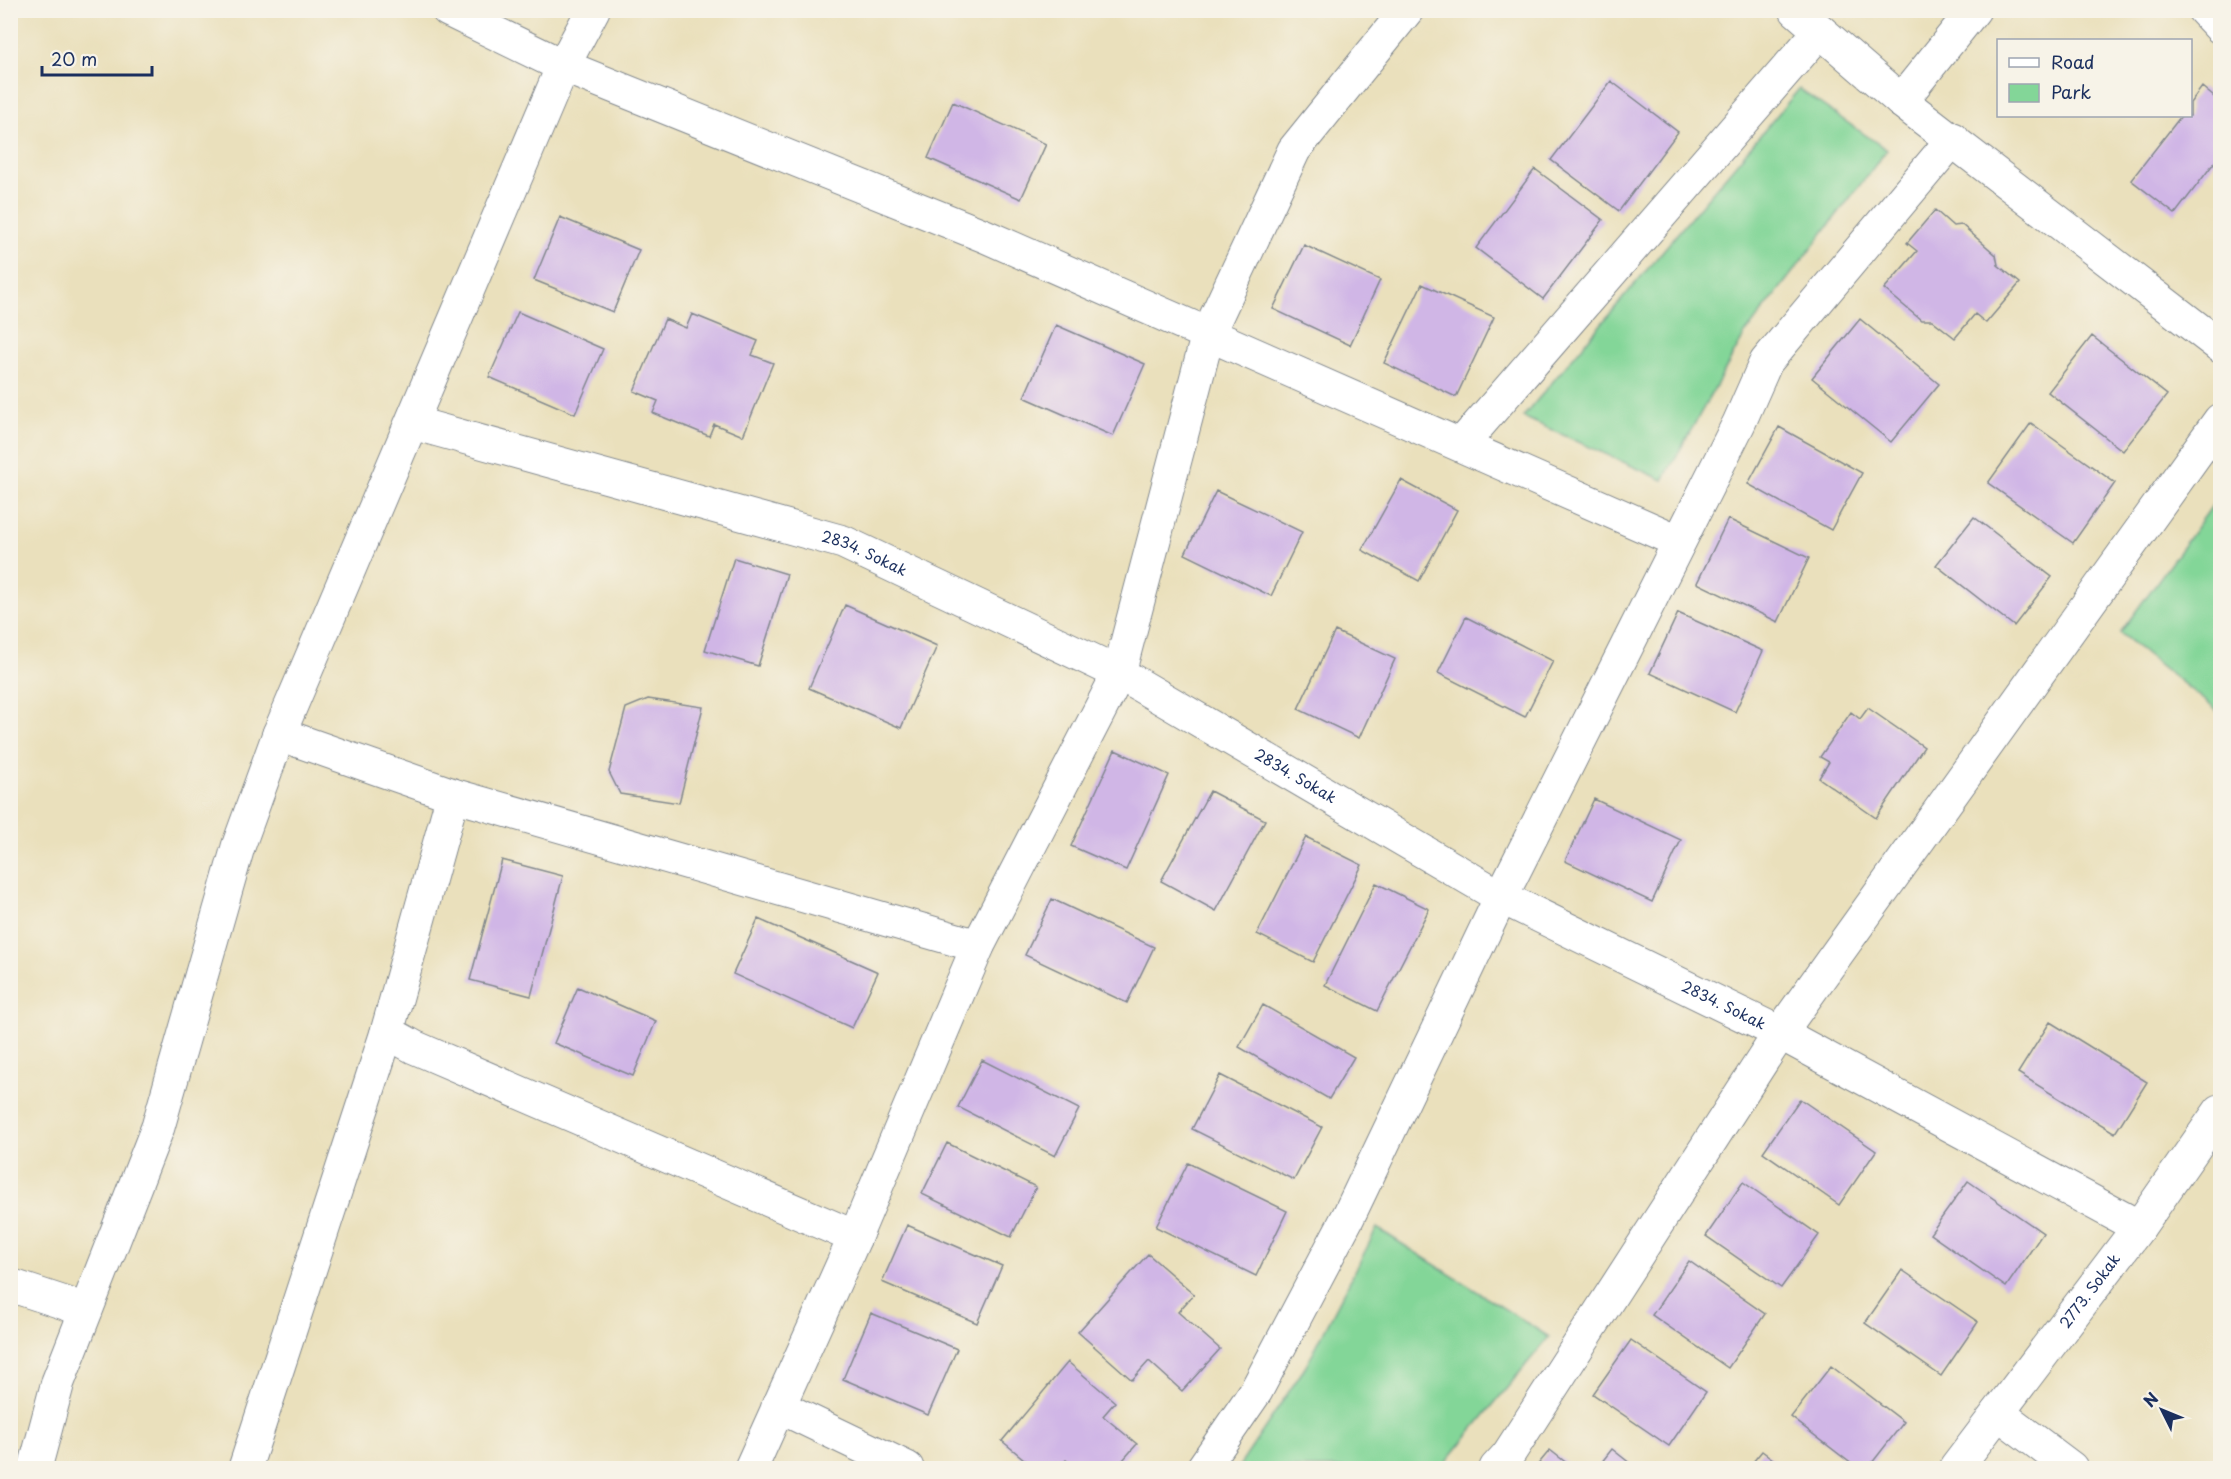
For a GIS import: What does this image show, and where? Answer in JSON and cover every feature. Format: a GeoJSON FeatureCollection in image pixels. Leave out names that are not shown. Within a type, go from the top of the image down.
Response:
{"type":"FeatureCollection","features":[{"type":"Feature","properties":{"kind":"street"},"geometry":{"type":"LineString","coordinates":[[448,10],[563,66],[985,236],[1678,541]]}},
{"type":"Feature","properties":{"kind":"street"},"geometry":{"type":"LineString","coordinates":[[35,1468],[58,1382],[158,1128],[238,847],[279,734],[563,66],[593,10]]}},
{"type":"Feature","properties":{"kind":"street"},"geometry":{"type":"LineString","coordinates":[[751,1468],[855,1237],[978,946],[1119,673],[1208,334],[1294,150],[1407,10]]}},
{"type":"Feature","properties":{"kind":"street"},"geometry":{"type":"LineString","coordinates":[[1901,100],[1974,10]]}},
{"type":"Feature","properties":{"kind":"street"},"geometry":{"type":"LineString","coordinates":[[2204,10],[2220,27]]}},
{"type":"Feature","properties":{"kind":"street"},"geometry":{"type":"LineString","coordinates":[[1461,445],[1808,21],[1901,100],[2220,346]]}},
{"type":"Feature","properties":{"kind":"street"},"geometry":{"type":"LineString","coordinates":[[1203,1468],[1256,1391],[1349,1215],[1501,897],[1739,423],[1766,362],[1953,139]]}},
{"type":"Feature","properties":{"kind":"street"},"geometry":{"type":"LineString","coordinates":[[1496,1468],[1508,1455],[1780,1033],[2220,420]]}},
{"type":"Feature","properties":{"kind":"street","name":"2834. Sokak"},"geometry":{"type":"LineString","coordinates":[[413,423],[843,542],[1119,673],[1501,897],[1780,1033],[2139,1227]]}},
{"type":"Feature","properties":{"kind":"street"},"geometry":{"type":"LineString","coordinates":[[279,734],[453,795],[978,946]]}},
{"type":"Feature","properties":{"kind":"street"},"geometry":{"type":"LineString","coordinates":[[245,1468],[387,1032],[453,795]]}},
{"type":"Feature","properties":{"kind":"street"},"geometry":{"type":"LineString","coordinates":[[387,1032],[414,1047],[855,1237]]}},
{"type":"Feature","properties":{"kind":"street","name":"2773. Sokak"},"geometry":{"type":"LineString","coordinates":[[1956,1468],[2139,1227],[2220,1111]]}},
{"type":"Feature","properties":{"kind":"street"},"geometry":{"type":"LineString","coordinates":[[10,1285],[86,1310]]}},
{"type":"Feature","properties":{"kind":"street"},"geometry":{"type":"LineString","coordinates":[[778,1406],[907,1468]]}},
{"type":"Feature","properties":{"kind":"street"},"geometry":{"type":"LineString","coordinates":[[1998,1413],[2071,1468]]}},
{"type":"Feature","properties":{"kind":"green space"},"geometry":{"type":"Polygon","coordinates":[[[1799,89],[1887,150],[1745,334],[1663,480],[1523,417],[1799,89]]]}},
{"type":"Feature","properties":{"kind":"green space"},"geometry":{"type":"Polygon","coordinates":[[[2220,495],[2220,713],[2120,633],[2220,495]]]}},
{"type":"Feature","properties":{"kind":"green space"},"geometry":{"type":"Polygon","coordinates":[[[1377,1228],[1549,1337],[1441,1468],[1238,1468],[1306,1366],[1377,1228]]]}},
{"type":"Feature","properties":{"kind":"building"},"geometry":{"type":"Polygon","coordinates":[[[1611,81],[1678,132],[1619,211],[1551,160],[1611,81]]]}},
{"type":"Feature","properties":{"kind":"building"},"geometry":{"type":"Polygon","coordinates":[[[2202,87],[2220,102],[2220,155],[2175,214],[2131,180],[2180,117],[2192,117],[2192,100],[2202,87]]]}},
{"type":"Feature","properties":{"kind":"building"},"geometry":{"type":"Polygon","coordinates":[[[953,102],[1046,144],[1021,199],[928,158],[953,102]]]}},
{"type":"Feature","properties":{"kind":"building"},"geometry":{"type":"Polygon","coordinates":[[[1535,169],[1603,220],[1543,299],[1476,248],[1535,169]]]}},
{"type":"Feature","properties":{"kind":"building"},"geometry":{"type":"Polygon","coordinates":[[[1935,210],[1953,226],[1962,225],[1996,255],[1998,265],[2020,283],[1986,323],[1975,314],[1955,338],[1932,320],[1921,320],[1884,289],[1917,251],[1907,243],[1935,210]]]}},
{"type":"Feature","properties":{"kind":"building"},"geometry":{"type":"Polygon","coordinates":[[[560,217],[639,250],[613,312],[534,280],[560,217]]]}},
{"type":"Feature","properties":{"kind":"building"},"geometry":{"type":"Polygon","coordinates":[[[1304,245],[1380,280],[1350,345],[1273,309],[1304,245]]]}},
{"type":"Feature","properties":{"kind":"building"},"geometry":{"type":"Polygon","coordinates":[[[1422,284],[1494,317],[1456,397],[1384,363],[1422,284]]]}},
{"type":"Feature","properties":{"kind":"building"},"geometry":{"type":"Polygon","coordinates":[[[518,312],[603,349],[575,414],[489,377],[518,312]]]}},
{"type":"Feature","properties":{"kind":"building"},"geometry":{"type":"Polygon","coordinates":[[[692,314],[758,341],[752,355],[773,363],[743,436],[714,424],[709,436],[653,413],[658,401],[634,391],[665,319],[686,328],[692,314]]]}},
{"type":"Feature","properties":{"kind":"building"},"geometry":{"type":"Polygon","coordinates":[[[1860,319],[1939,384],[1891,442],[1812,378],[1860,319]]]}},
{"type":"Feature","properties":{"kind":"building"},"geometry":{"type":"Polygon","coordinates":[[[1056,325],[1145,364],[1113,436],[1024,397],[1056,325]]]}},
{"type":"Feature","properties":{"kind":"building"},"geometry":{"type":"Polygon","coordinates":[[[2092,336],[2167,395],[2123,451],[2048,392],[2092,336]]]}},
{"type":"Feature","properties":{"kind":"building"},"geometry":{"type":"Polygon","coordinates":[[[2031,423],[2115,483],[2073,543],[1988,483],[2031,423]]]}},
{"type":"Feature","properties":{"kind":"building"},"geometry":{"type":"Polygon","coordinates":[[[1779,427],[1862,473],[1831,530],[1748,484],[1779,427]]]}},
{"type":"Feature","properties":{"kind":"building"},"geometry":{"type":"Polygon","coordinates":[[[1401,480],[1457,510],[1419,581],[1362,550],[1401,480]]]}},
{"type":"Feature","properties":{"kind":"building"},"geometry":{"type":"Polygon","coordinates":[[[1216,491],[1302,532],[1271,596],[1185,554],[1216,491]]]}},
{"type":"Feature","properties":{"kind":"building"},"geometry":{"type":"Polygon","coordinates":[[[1974,517],[2052,577],[2014,626],[1936,565],[1974,517]]]}},
{"type":"Feature","properties":{"kind":"building"},"geometry":{"type":"Polygon","coordinates":[[[1728,519],[1809,558],[1778,622],[1697,583],[1728,519]]]}},
{"type":"Feature","properties":{"kind":"building"},"geometry":{"type":"Polygon","coordinates":[[[734,558],[787,574],[758,666],[705,650],[734,558]]]}},
{"type":"Feature","properties":{"kind":"building"},"geometry":{"type":"Polygon","coordinates":[[[845,605],[937,646],[901,728],[809,688],[845,605]]]}},
{"type":"Feature","properties":{"kind":"building"},"geometry":{"type":"Polygon","coordinates":[[[1678,613],[1763,651],[1735,712],[1650,673],[1678,613]]]}},
{"type":"Feature","properties":{"kind":"building"},"geometry":{"type":"Polygon","coordinates":[[[1466,617],[1553,661],[1525,717],[1438,673],[1466,617]]]}},
{"type":"Feature","properties":{"kind":"building"},"geometry":{"type":"Polygon","coordinates":[[[1335,631],[1395,659],[1359,738],[1298,709],[1335,631]]]}},
{"type":"Feature","properties":{"kind":"building"},"geometry":{"type":"Polygon","coordinates":[[[648,699],[703,707],[679,803],[620,794],[609,772],[626,708],[648,699]]]}},
{"type":"Feature","properties":{"kind":"building"},"geometry":{"type":"Polygon","coordinates":[[[1868,708],[1924,747],[1876,818],[1819,778],[1829,762],[1820,757],[1851,712],[1860,719],[1868,708]]]}},
{"type":"Feature","properties":{"kind":"building"},"geometry":{"type":"Polygon","coordinates":[[[1115,750],[1169,775],[1126,870],[1071,846],[1115,750]]]}},
{"type":"Feature","properties":{"kind":"building"},"geometry":{"type":"Polygon","coordinates":[[[1210,791],[1265,820],[1216,911],[1161,881],[1210,791]]]}},
{"type":"Feature","properties":{"kind":"building"},"geometry":{"type":"Polygon","coordinates":[[[1594,799],[1681,840],[1652,902],[1565,861],[1594,799]]]}},
{"type":"Feature","properties":{"kind":"building"},"geometry":{"type":"Polygon","coordinates":[[[1306,837],[1362,865],[1313,962],[1257,934],[1306,837]]]}},
{"type":"Feature","properties":{"kind":"building"},"geometry":{"type":"Polygon","coordinates":[[[502,860],[563,876],[531,996],[470,980],[502,860]]]}},
{"type":"Feature","properties":{"kind":"building"},"geometry":{"type":"Polygon","coordinates":[[[1376,883],[1429,909],[1377,1011],[1325,985],[1376,883]]]}},
{"type":"Feature","properties":{"kind":"building"},"geometry":{"type":"Polygon","coordinates":[[[1052,899],[1154,947],[1127,1003],[1025,955],[1052,899]]]}},
{"type":"Feature","properties":{"kind":"building"},"geometry":{"type":"Polygon","coordinates":[[[758,919],[878,972],[852,1028],[733,974],[758,919]]]}},
{"type":"Feature","properties":{"kind":"building"},"geometry":{"type":"Polygon","coordinates":[[[578,987],[656,1021],[633,1076],[554,1043],[578,987]]]}},
{"type":"Feature","properties":{"kind":"building"},"geometry":{"type":"Polygon","coordinates":[[[1263,1005],[1354,1057],[1329,1099],[1239,1047],[1263,1005]]]}},
{"type":"Feature","properties":{"kind":"building"},"geometry":{"type":"Polygon","coordinates":[[[2050,1022],[2147,1082],[2115,1133],[2018,1073],[2050,1022]]]}},
{"type":"Feature","properties":{"kind":"building"},"geometry":{"type":"Polygon","coordinates":[[[982,1060],[1079,1109],[1055,1156],[958,1107],[982,1060]]]}},
{"type":"Feature","properties":{"kind":"building"},"geometry":{"type":"Polygon","coordinates":[[[1220,1075],[1322,1127],[1294,1180],[1192,1129],[1220,1075]]]}},
{"type":"Feature","properties":{"kind":"building"},"geometry":{"type":"Polygon","coordinates":[[[1800,1099],[1876,1151],[1839,1205],[1763,1152],[1800,1099]]]}},
{"type":"Feature","properties":{"kind":"building"},"geometry":{"type":"Polygon","coordinates":[[[947,1143],[1036,1187],[1011,1237],[922,1194],[947,1143]]]}},
{"type":"Feature","properties":{"kind":"building"},"geometry":{"type":"Polygon","coordinates":[[[1188,1163],[1287,1211],[1256,1276],[1156,1227],[1188,1163]]]}},
{"type":"Feature","properties":{"kind":"building"},"geometry":{"type":"Polygon","coordinates":[[[1968,1181],[2043,1233],[2006,1287],[1930,1234],[1968,1181]]]}},
{"type":"Feature","properties":{"kind":"building"},"geometry":{"type":"Polygon","coordinates":[[[1743,1182],[1819,1235],[1781,1288],[1706,1236],[1743,1182]]]}},
{"type":"Feature","properties":{"kind":"building"},"geometry":{"type":"Polygon","coordinates":[[[907,1225],[1002,1266],[977,1323],[882,1282],[907,1225]]]}},
{"type":"Feature","properties":{"kind":"building"},"geometry":{"type":"Polygon","coordinates":[[[1148,1254],[1194,1294],[1178,1312],[1220,1349],[1182,1391],[1149,1361],[1132,1380],[1078,1332],[1148,1254]]]}},
{"type":"Feature","properties":{"kind":"building"},"geometry":{"type":"Polygon","coordinates":[[[1689,1261],[1765,1314],[1728,1368],[1652,1315],[1689,1261]]]}},
{"type":"Feature","properties":{"kind":"building"},"geometry":{"type":"Polygon","coordinates":[[[1902,1270],[1978,1322],[1941,1376],[1865,1323],[1902,1270]]]}},
{"type":"Feature","properties":{"kind":"building"},"geometry":{"type":"Polygon","coordinates":[[[871,1313],[957,1349],[928,1415],[843,1379],[871,1313]]]}},
{"type":"Feature","properties":{"kind":"building"},"geometry":{"type":"Polygon","coordinates":[[[1631,1340],[1706,1392],[1669,1446],[1593,1394],[1631,1340]]]}},
{"type":"Feature","properties":{"kind":"building"},"geometry":{"type":"Polygon","coordinates":[[[1068,1362],[1115,1402],[1103,1416],[1137,1444],[1116,1468],[1076,1468],[1066,1460],[1058,1468],[1035,1468],[1002,1441],[1068,1362]]]}},
{"type":"Feature","properties":{"kind":"building"},"geometry":{"type":"Polygon","coordinates":[[[1831,1366],[1904,1422],[1868,1468],[1857,1468],[1791,1417],[1831,1366]]]}},
{"type":"Feature","properties":{"kind":"building"},"geometry":{"type":"Polygon","coordinates":[[[1612,1449],[1636,1468],[1597,1468],[1612,1449]]]}},
{"type":"Feature","properties":{"kind":"building"},"geometry":{"type":"Polygon","coordinates":[[[1550,1450],[1573,1468],[1535,1468],[1550,1450]]]}},
{"type":"Feature","properties":{"kind":"building"},"geometry":{"type":"Polygon","coordinates":[[[1762,1451],[1785,1468],[1748,1468],[1762,1451]]]}}]}
